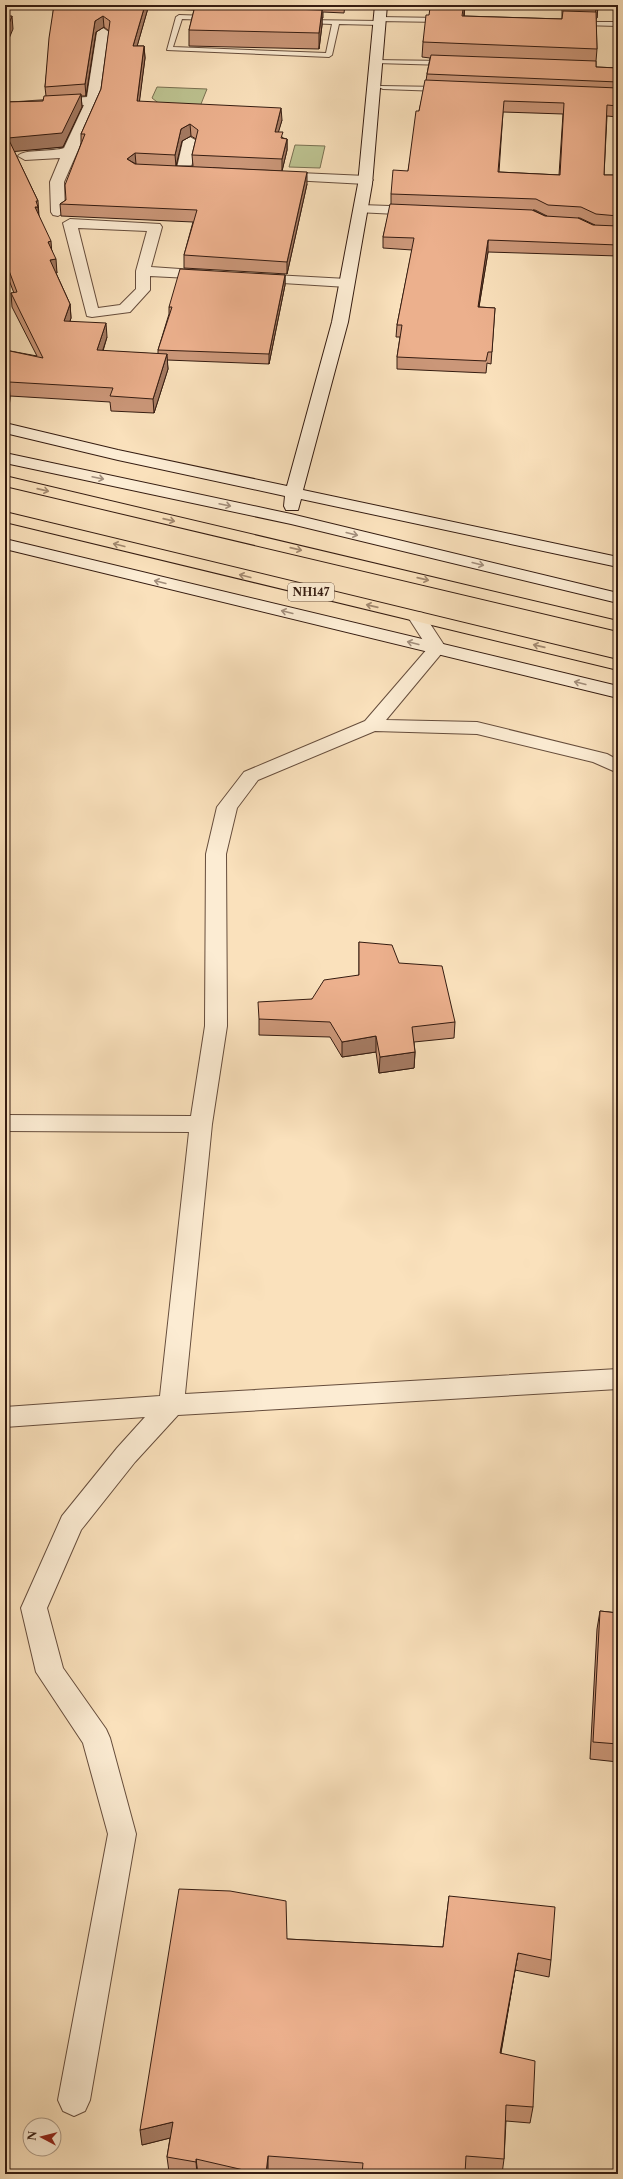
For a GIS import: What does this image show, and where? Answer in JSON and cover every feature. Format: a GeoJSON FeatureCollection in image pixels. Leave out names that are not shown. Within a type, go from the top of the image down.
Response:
{"type":"FeatureCollection","features":[{"type":"Feature","properties":{"kind":"highway"},"geometry":{"type":"LineString","coordinates":[[5,481],[618,626]]}},
{"type":"Feature","properties":{"kind":"highway","name":"NH147"},"geometry":{"type":"LineString","coordinates":[[5,517],[618,665]]}},
{"type":"Feature","properties":{"kind":"street"},"geometry":{"type":"LineString","coordinates":[[291,519],[294,492],[340,322],[361,209],[366,180],[380,16]]}},
{"type":"Feature","properties":{"kind":"street"},"geometry":{"type":"LineString","coordinates":[[58,212],[57,182],[93,100],[103,32]]}},
{"type":"Feature","properties":{"kind":"street"},"geometry":{"type":"LineString","coordinates":[[5,107],[25,107],[93,100]]}},
{"type":"Feature","properties":{"kind":"street"},"geometry":{"type":"LineString","coordinates":[[183,172],[190,141]]}},
{"type":"Feature","properties":{"kind":"street"},"geometry":{"type":"LineString","coordinates":[[25,156],[57,155],[70,151]]}},
{"type":"Feature","properties":{"kind":"street"},"geometry":{"type":"LineString","coordinates":[[167,171],[198,173]]}},
{"type":"Feature","properties":{"kind":"street"},"geometry":{"type":"LineString","coordinates":[[261,176],[366,180]]}},
{"type":"Feature","properties":{"kind":"street"},"geometry":{"type":"LineString","coordinates":[[361,209],[434,212]]}},
{"type":"Feature","properties":{"kind":"street"},"geometry":{"type":"LineString","coordinates":[[70,223],[155,227],[142,271],[143,290],[125,309],[92,313],[70,223]]}},
{"type":"Feature","properties":{"kind":"street"},"geometry":{"type":"LineString","coordinates":[[142,271],[222,276]]}},
{"type":"Feature","properties":{"kind":"street"},"geometry":{"type":"LineString","coordinates":[[238,277],[347,283]]}},
{"type":"Feature","properties":{"kind":"street"},"geometry":{"type":"LineString","coordinates":[[5,428],[118,455],[618,562]]}},
{"type":"Feature","properties":{"kind":"street"},"geometry":{"type":"LineString","coordinates":[[5,458],[291,519],[618,598]]}},
{"type":"Feature","properties":{"kind":"street"},"geometry":{"type":"LineString","coordinates":[[5,544],[618,692]]}},
{"type":"Feature","properties":{"kind":"street"},"geometry":{"type":"LineString","coordinates":[[417,617],[437,648]]}},
{"type":"Feature","properties":{"kind":"street"},"geometry":{"type":"LineString","coordinates":[[372,725],[437,648]]}},
{"type":"Feature","properties":{"kind":"street"},"geometry":{"type":"LineString","coordinates":[[74,2100],[122,1834],[96,1738],[50,1672],[34,1608],[71,1524],[126,1455],[171,1405],[201,1124],[216,1026],[216,854],[227,807],[251,776],[372,725],[477,728],[600,758],[618,767]]}},
{"type":"Feature","properties":{"kind":"street"},"geometry":{"type":"LineString","coordinates":[[5,1123],[201,1124]]}},
{"type":"Feature","properties":{"kind":"street"},"geometry":{"type":"LineString","coordinates":[[5,1418],[171,1405],[618,1379]]}},
{"type":"Feature","properties":{"kind":"lane"},"geometry":{"type":"LineString","coordinates":[[296,21],[336,22],[380,16],[451,21]]}},
{"type":"Feature","properties":{"kind":"lane"},"geometry":{"type":"LineString","coordinates":[[218,18],[179,17],[169,49],[329,55],[336,22]]}},
{"type":"Feature","properties":{"kind":"lane"},"geometry":{"type":"LineString","coordinates":[[570,23],[618,24]]}},
{"type":"Feature","properties":{"kind":"lane"},"geometry":{"type":"LineString","coordinates":[[376,61],[454,63]]}},
{"type":"Feature","properties":{"kind":"lane"},"geometry":{"type":"LineString","coordinates":[[383,87],[446,89]]}},
{"type":"Feature","properties":{"kind":"green space"},"geometry":{"type":"Polygon","coordinates":[[[157,87],[207,89],[199,109],[161,105],[152,98],[157,87]]]}},
{"type":"Feature","properties":{"kind":"green space"},"geometry":{"type":"Polygon","coordinates":[[[295,145],[325,146],[320,168],[289,167],[295,145]]]}},
{"type":"Feature","properties":{"kind":"building"},"geometry":{"type":"Polygon","coordinates":[[[54,5],[145,5],[133,46],[144,46],[137,101],[281,108],[275,132],[283,132],[281,138],[287,139],[282,159],[192,155],[198,130],[190,124],[181,129],[175,155],[135,153],[127,159],[135,164],[307,172],[287,262],[184,255],[197,210],[60,204],[66,200],[65,185],[85,134],[81,134],[101,89],[110,21],[103,16],[95,21],[85,84],[45,87],[49,38],[54,5]]]}},
{"type":"Feature","properties":{"kind":"building"},"geometry":{"type":"Polygon","coordinates":[[[268,5],[323,5],[323,7],[268,5]]]}},
{"type":"Feature","properties":{"kind":"building"},"geometry":{"type":"Polygon","coordinates":[[[563,5],[598,6],[596,8],[563,7],[563,5]]]}},
{"type":"Feature","properties":{"kind":"building"},"geometry":{"type":"Polygon","coordinates":[[[195,6],[322,10],[319,33],[189,30],[195,6]]]}},
{"type":"Feature","properties":{"kind":"building"},"geometry":{"type":"Polygon","coordinates":[[[430,8],[463,9],[462,16],[562,19],[563,11],[596,12],[597,49],[423,42],[426,15],[429,15],[430,8]]]}},
{"type":"Feature","properties":{"kind":"building"},"geometry":{"type":"Polygon","coordinates":[[[5,16],[12,16],[5,33],[5,16]]]}},
{"type":"Feature","properties":{"kind":"building"},"geometry":{"type":"Polygon","coordinates":[[[431,55],[596,61],[596,67],[618,68],[618,82],[427,74],[431,55]]]}},
{"type":"Feature","properties":{"kind":"building"},"geometry":{"type":"Polygon","coordinates":[[[425,80],[618,88],[618,106],[607,105],[604,175],[618,175],[618,216],[596,214],[581,207],[548,205],[536,199],[391,194],[393,170],[408,171],[416,111],[419,111],[425,80]],[[504,101],[498,172],[560,175],[564,103],[504,101]]]}},
{"type":"Feature","properties":{"kind":"building"},"geometry":{"type":"Polygon","coordinates":[[[81,94],[62,133],[8,138],[38,201],[36,201],[38,207],[35,207],[51,241],[48,242],[56,259],[50,260],[70,304],[64,321],[106,323],[97,350],[167,354],[153,399],[110,396],[113,388],[9,382],[8,395],[5,394],[5,350],[43,358],[11,293],[17,292],[5,260],[5,102],[43,101],[44,96],[81,94]]]}},
{"type":"Feature","properties":{"kind":"building"},"geometry":{"type":"Polygon","coordinates":[[[390,204],[532,210],[545,216],[578,218],[593,225],[618,226],[618,245],[488,240],[478,307],[495,308],[492,352],[488,352],[486,361],[397,357],[402,325],[397,325],[414,238],[383,237],[390,204]]]}},
{"type":"Feature","properties":{"kind":"building"},"geometry":{"type":"Polygon","coordinates":[[[180,269],[285,275],[269,354],[158,350],[172,307],[169,307],[180,269]]]}},
{"type":"Feature","properties":{"kind":"building"},"geometry":{"type":"Polygon","coordinates":[[[359,942],[392,945],[399,963],[442,966],[455,1022],[412,1027],[415,1052],[380,1057],[376,1036],[342,1042],[330,1022],[259,1019],[258,1002],[312,999],[324,980],[359,975],[359,942]]]}},
{"type":"Feature","properties":{"kind":"building"},"geometry":{"type":"Polygon","coordinates":[[[600,1611],[618,1613],[618,1744],[593,1742],[600,1611]]]}},
{"type":"Feature","properties":{"kind":"building"},"geometry":{"type":"Polygon","coordinates":[[[179,1889],[230,1891],[286,1901],[287,1939],[443,1947],[449,1896],[555,1907],[551,1960],[518,1953],[500,2053],[535,2061],[533,2107],[506,2105],[504,2159],[466,2156],[465,2174],[362,2174],[363,2163],[268,2156],[266,2174],[261,2174],[196,2159],[196,2162],[167,2157],[173,2122],[140,2130],[179,1889]]]}}]}
